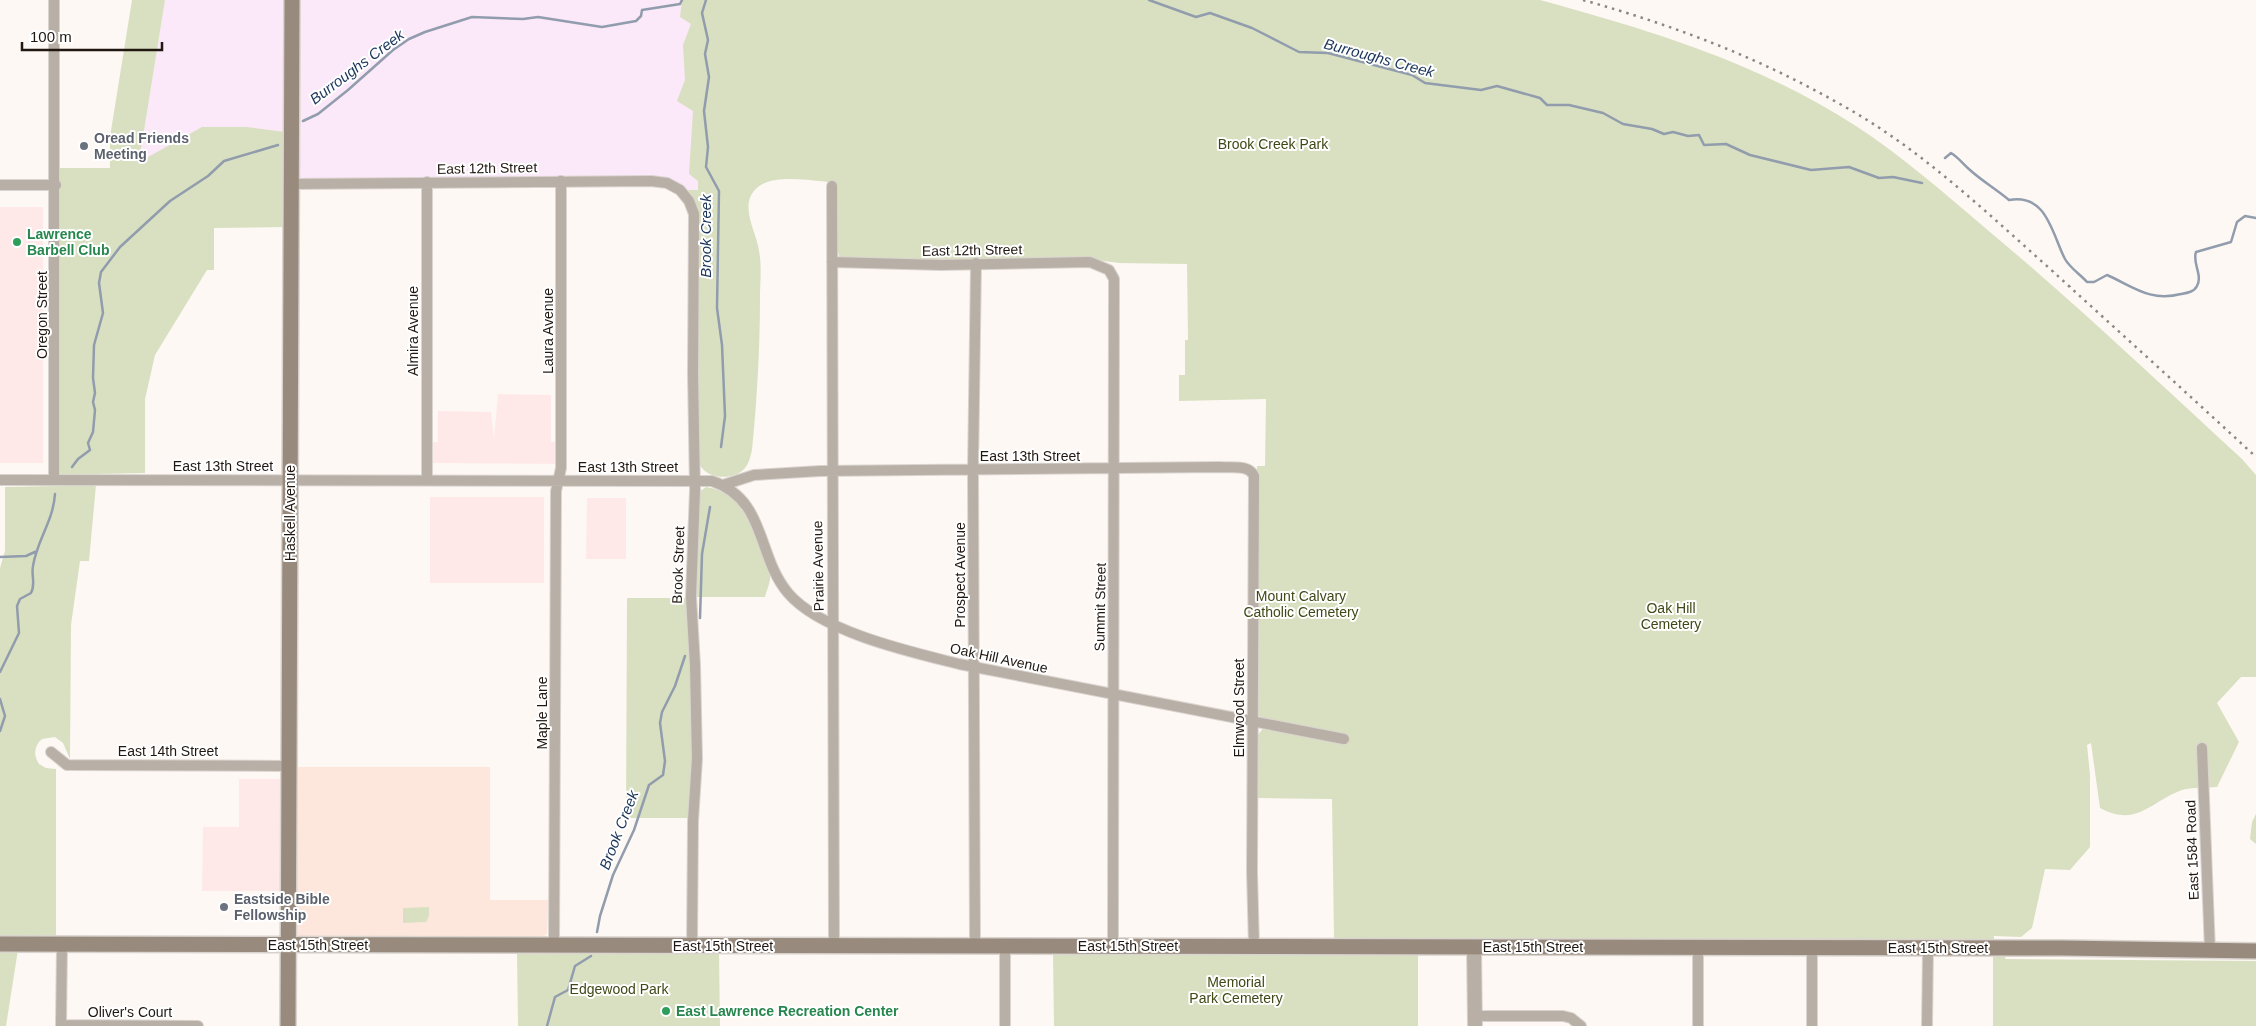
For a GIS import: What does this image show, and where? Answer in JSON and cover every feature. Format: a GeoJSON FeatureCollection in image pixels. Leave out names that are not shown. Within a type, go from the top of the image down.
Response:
{"type":"FeatureCollection","features":[{"type":"Feature","properties":{"kind":"main road","name":"Haskell Avenue"},"geometry":{"type":"LineString","coordinates":[[288,1026],[292,0]]}},
{"type":"Feature","properties":{"kind":"main road","name":"East 15th Street"},"geometry":{"type":"LineString","coordinates":[[0,944],[1698,947],[2256,951]]}},
{"type":"Feature","properties":{"kind":"street","name":"Oregon Street"},"geometry":{"type":"LineString","coordinates":[[54,0],[56,185],[54,480]]}},
{"type":"Feature","properties":{"kind":"street","name":"Laura Avenue"},"geometry":{"type":"LineString","coordinates":[[558,481],[562,449],[561,181]]}},
{"type":"Feature","properties":{"kind":"street","name":"East 12th Street"},"geometry":{"type":"LineString","coordinates":[[292,184],[651,181],[667,183],[680,190]]}},
{"type":"Feature","properties":{"kind":"street","name":"Almira Avenue"},"geometry":{"type":"LineString","coordinates":[[427,182],[427,480]]}},
{"type":"Feature","properties":{"kind":"street"},"geometry":{"type":"LineString","coordinates":[[0,185],[56,185]]}},
{"type":"Feature","properties":{"kind":"street","name":"Prairie Avenue"},"geometry":{"type":"LineString","coordinates":[[832,186],[834,946]]}},
{"type":"Feature","properties":{"kind":"street","name":"Brook Street"},"geometry":{"type":"LineString","coordinates":[[680,190],[689,201],[694,214],[692,374],[695,481],[691,613],[695,665],[696,759],[693,821],[692,946]]}},
{"type":"Feature","properties":{"kind":"street","name":"East 12th Street"},"geometry":{"type":"LineString","coordinates":[[832,262],[1090,262],[1109,270]]}},
{"type":"Feature","properties":{"kind":"street","name":"Prospect Avenue"},"geometry":{"type":"LineString","coordinates":[[975,946],[973,470],[976,263]]}},
{"type":"Feature","properties":{"kind":"street","name":"Summit Street"},"geometry":{"type":"LineString","coordinates":[[1109,270],[1115,286],[1113,946]]}},
{"type":"Feature","properties":{"kind":"street","name":"East 13th Street"},"geometry":{"type":"LineString","coordinates":[[0,480],[712,481],[723,485],[754,475],[832,471],[1219,467],[1248,468],[1252,471]]}},
{"type":"Feature","properties":{"kind":"street","name":"Elmwood Street"},"geometry":{"type":"LineString","coordinates":[[1252,471],[1254,476],[1254,946]]}},
{"type":"Feature","properties":{"kind":"street","name":"Maple Lane"},"geometry":{"type":"LineString","coordinates":[[554,945],[556,503],[558,481]]}},
{"type":"Feature","properties":{"kind":"street","name":"Oak Hill Avenue"},"geometry":{"type":"LineString","coordinates":[[723,485],[737,493],[751,512],[773,568],[789,594],[811,613],[833,624],[908,651],[975,668],[1344,739]]}},
{"type":"Feature","properties":{"kind":"street","name":"East 1584 Road"},"geometry":{"type":"LineString","coordinates":[[2202,748],[2210,951]]}},
{"type":"Feature","properties":{"kind":"street","name":"East 14th Street"},"geometry":{"type":"LineString","coordinates":[[50,752],[66,765],[289,766]]}},
{"type":"Feature","properties":{"kind":"street"},"geometry":{"type":"LineString","coordinates":[[61,1026],[62,944]]}},
{"type":"Feature","properties":{"kind":"street"},"geometry":{"type":"LineString","coordinates":[[1005,946],[1005,1026]]}},
{"type":"Feature","properties":{"kind":"street"},"geometry":{"type":"LineString","coordinates":[[1474,947],[1475,1021],[1563,1016],[1571,1018],[1581,1026]]}},
{"type":"Feature","properties":{"kind":"street"},"geometry":{"type":"LineString","coordinates":[[1698,947],[1698,1026]]}},
{"type":"Feature","properties":{"kind":"street"},"geometry":{"type":"LineString","coordinates":[[1812,948],[1812,1026]]}},
{"type":"Feature","properties":{"kind":"street"},"geometry":{"type":"LineString","coordinates":[[1927,1026],[1928,948]]}},
{"type":"Feature","properties":{"kind":"street","name":"Oliver's Court"},"geometry":{"type":"LineString","coordinates":[[61,1026],[198,1026]]}},
{"type":"Feature","properties":{"kind":"shaded area"},"geometry":{"type":"Polygon","coordinates":[[[165,0],[708,0],[698,3],[698,190],[686,190],[681,186],[285,178],[285,132],[276,132],[139,163],[165,0]]]}},
{"type":"Feature","properties":{"kind":"shaded area"},"geometry":{"type":"Polygon","coordinates":[[[0,207],[43,207],[43,463],[0,463],[0,207]]]}},
{"type":"Feature","properties":{"kind":"shaded area"},"geometry":{"type":"Polygon","coordinates":[[[498,394],[551,395],[551,442],[562,442],[561,464],[427,463],[427,442],[438,442],[438,411],[491,412],[494,438],[498,394]]]}},
{"type":"Feature","properties":{"kind":"shaded area"},"geometry":{"type":"Polygon","coordinates":[[[430,497],[544,497],[544,583],[430,583],[430,497]]]}},
{"type":"Feature","properties":{"kind":"shaded area"},"geometry":{"type":"Polygon","coordinates":[[[587,498],[626,498],[626,559],[586,559],[587,498]]]}},
{"type":"Feature","properties":{"kind":"shaded area"},"geometry":{"type":"Polygon","coordinates":[[[295,767],[490,767],[490,900],[549,900],[547,934],[540,939],[299,937],[294,932],[295,767]]]}},
{"type":"Feature","properties":{"kind":"shaded area"},"geometry":{"type":"Polygon","coordinates":[[[239,779],[280,779],[282,891],[202,891],[203,827],[239,827],[239,779]]]}},
{"type":"Feature","properties":{"kind":"green space"},"geometry":{"type":"Polygon","coordinates":[[[132,0],[165,0],[139,162],[202,127],[247,127],[285,132],[284,227],[214,228],[214,270],[207,270],[155,355],[145,399],[145,473],[97,474],[89,561],[80,561],[71,625],[70,759],[63,743],[55,737],[42,739],[35,751],[39,764],[46,768],[56,769],[56,938],[20,937],[6,1026],[0,1026],[0,568],[5,551],[5,487],[58,486],[59,168],[110,168],[110,137],[132,0]]]}},
{"type":"Feature","properties":{"kind":"green space"},"geometry":{"type":"Polygon","coordinates":[[[682,0],[1540,0],[1623,24],[1703,51],[1742,66],[1818,103],[1856,126],[1890,150],[2017,255],[2242,459],[2256,475],[2256,677],[2241,677],[2217,703],[2239,742],[2217,787],[2182,790],[2134,814],[2113,813],[2100,808],[2091,743],[2087,745],[2090,775],[2090,847],[2070,870],[2045,869],[2032,928],[2021,937],[1994,936],[1994,942],[1334,940],[1332,799],[1257,798],[1258,735],[1269,720],[1257,715],[1257,466],[1265,466],[1266,399],[1179,401],[1179,375],[1185,375],[1185,340],[1188,340],[1187,264],[1119,263],[1089,259],[935,261],[840,258],[837,250],[837,183],[785,179],[765,183],[758,187],[749,201],[750,218],[758,243],[761,268],[758,374],[752,450],[746,466],[737,474],[720,477],[708,473],[700,465],[697,454],[698,267],[686,190],[698,190],[698,181],[689,174],[693,111],[677,101],[685,80],[683,45],[691,24],[680,17],[682,0]]]}},
{"type":"Feature","properties":{"kind":"green space"},"geometry":{"type":"Polygon","coordinates":[[[706,487],[718,490],[735,501],[747,518],[770,574],[765,597],[695,597],[699,492],[706,487]]]}},
{"type":"Feature","properties":{"kind":"green space"},"geometry":{"type":"Polygon","coordinates":[[[627,598],[687,598],[691,658],[692,761],[689,818],[626,818],[627,598]]]}},
{"type":"Feature","properties":{"kind":"green space"},"geometry":{"type":"Polygon","coordinates":[[[2256,814],[2256,844],[2250,839],[2252,822],[2256,814]]]}},
{"type":"Feature","properties":{"kind":"green space"},"geometry":{"type":"Polygon","coordinates":[[[429,907],[429,916],[426,922],[403,923],[403,908],[429,907]]]}},
{"type":"Feature","properties":{"kind":"green space","name":"Edgewood Park"},"geometry":{"type":"Polygon","coordinates":[[[517,952],[719,952],[720,1026],[518,1026],[517,952]]]}},
{"type":"Feature","properties":{"kind":"green space","name":"Memorial Park Cemetery"},"geometry":{"type":"Polygon","coordinates":[[[1053,953],[1418,953],[1418,1026],[1054,1026],[1053,953]]]}},
{"type":"Feature","properties":{"kind":"green space"},"geometry":{"type":"Polygon","coordinates":[[[1993,955],[2006,955],[2005,959],[2256,961],[2256,1026],[1993,1026],[1993,955]]]}},
{"type":"Feature","properties":{"kind":"waterway","name":"Burroughs Creek"},"geometry":{"type":"LineString","coordinates":[[303,121],[318,114],[393,50],[409,39],[425,32],[472,17],[523,19],[538,17],[602,27],[636,21],[641,16],[642,10],[680,4],[682,0]]}},
{"type":"Feature","properties":{"kind":"waterway","name":"Brook Creek"},"geometry":{"type":"LineString","coordinates":[[706,0],[702,13],[708,40],[705,54],[709,77],[704,111],[708,147],[706,167],[719,191],[717,308],[722,345],[725,416],[721,447]]}},
{"type":"Feature","properties":{"kind":"waterway","name":"Burroughs Creek"},"geometry":{"type":"LineString","coordinates":[[1149,0],[1196,17],[1210,13],[1252,28],[1299,52],[1328,53],[1412,75],[1425,83],[1481,90],[1497,86],[1540,98],[1547,105],[1569,105],[1603,113],[1623,124],[1652,129],[1664,134],[1673,132],[1688,136],[1699,135],[1704,145],[1726,144],[1750,155],[1811,170],[1849,167],[1879,178],[1893,177],[1922,183]]}},
{"type":"Feature","properties":{"kind":"waterway","name":"Burroughs Creek"},"geometry":{"type":"LineString","coordinates":[[72,467],[78,459],[90,450],[88,443],[93,432],[95,410],[93,402],[95,393],[93,378],[94,345],[103,313],[99,283],[101,272],[120,247],[170,201],[208,176],[224,161],[278,145]]}},
{"type":"Feature","properties":{"kind":"waterway","name":"Burroughs Creek"},"geometry":{"type":"LineString","coordinates":[[1945,158],[1951,153],[2009,200],[2022,200],[2032,203],[2040,209],[2052,228],[2065,259],[2087,282],[2094,282],[2107,275],[2151,295],[2170,296],[2194,290],[2199,282],[2195,260],[2196,252],[2231,242],[2237,222],[2245,216],[2256,218]]}},
{"type":"Feature","properties":{"kind":"waterway","name":"Burroughs Creek"},"geometry":{"type":"LineString","coordinates":[[0,672],[19,633],[17,606],[20,599],[31,593],[35,557],[54,504],[55,494]]}},
{"type":"Feature","properties":{"kind":"waterway","name":"Brook Creek"},"geometry":{"type":"LineString","coordinates":[[700,618],[702,554],[710,507]]}},
{"type":"Feature","properties":{"kind":"waterway"},"geometry":{"type":"LineString","coordinates":[[0,557],[26,556],[37,551]]}},
{"type":"Feature","properties":{"kind":"waterway","name":"Brook Creek"},"geometry":{"type":"LineString","coordinates":[[597,932],[613,875],[634,830],[649,785],[663,775],[665,761],[660,723],[662,712],[675,686],[685,656]]}},
{"type":"Feature","properties":{"kind":"waterway","name":"Burroughs Creek"},"geometry":{"type":"LineString","coordinates":[[0,699],[5,716],[0,731]]}},
{"type":"Feature","properties":{"kind":"waterway","name":"Brook Creek"},"geometry":{"type":"LineString","coordinates":[[547,1026],[555,997],[568,990],[575,966],[591,956]]}},
{"type":"Feature","properties":{"kind":"railway"},"geometry":{"type":"LineString","coordinates":[[1583,0],[1653,21],[1751,59],[1815,90],[1901,143],[1976,203],[2256,457]]}},
{"type":"Feature","properties":{"kind":"place","name":"Oread Friends Meeting"},"geometry":{"type":"Point","coordinates":[84,146]}},
{"type":"Feature","properties":{"kind":"place","name":"Lawrence Barbell Club"},"geometry":{"type":"Point","coordinates":[17,242]}},
{"type":"Feature","properties":{"kind":"place","name":"Eastside Bible Fellowship"},"geometry":{"type":"Point","coordinates":[224,907]}},
{"type":"Feature","properties":{"kind":"place","name":"East Lawrence Recreation Center"},"geometry":{"type":"Point","coordinates":[666,1011]}},
{"type":"Feature","properties":{"kind":"park label","name":"Brook Creek Park"},"geometry":{"type":"Point","coordinates":[1273,144]}},
{"type":"Feature","properties":{"kind":"park label","name":"Mount Calvary Catholic Cemetery"},"geometry":{"type":"Point","coordinates":[1301,604]}},
{"type":"Feature","properties":{"kind":"park label","name":"Oak Hill Cemetery"},"geometry":{"type":"Point","coordinates":[1671,616]}}]}
